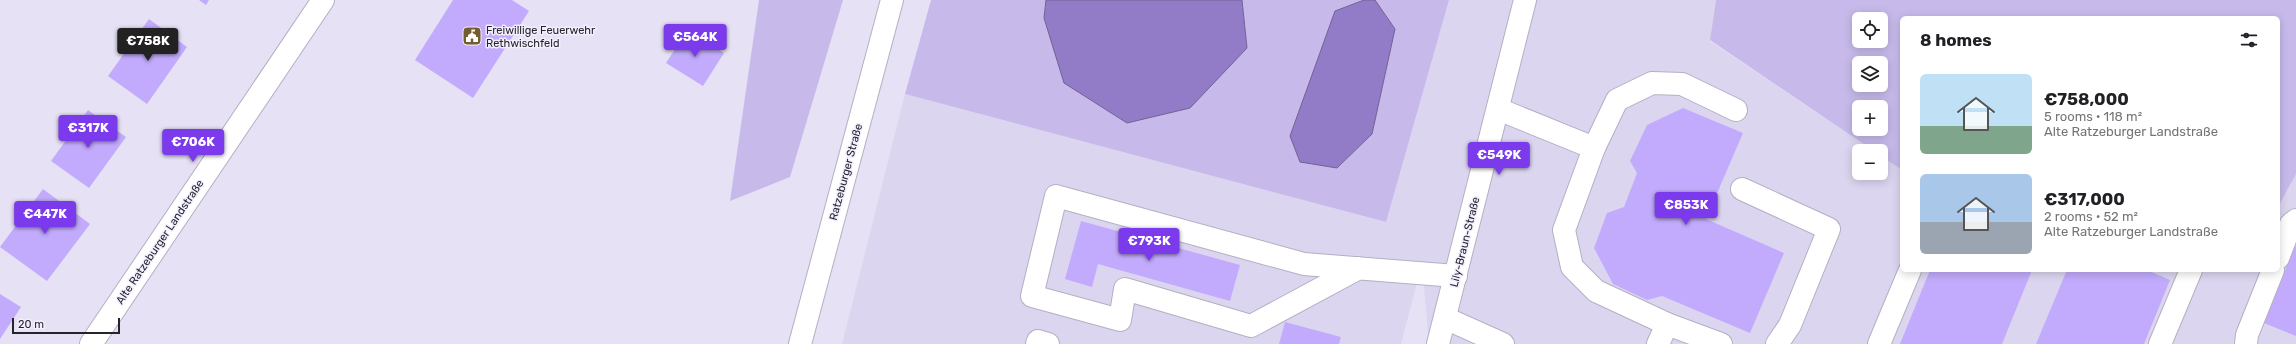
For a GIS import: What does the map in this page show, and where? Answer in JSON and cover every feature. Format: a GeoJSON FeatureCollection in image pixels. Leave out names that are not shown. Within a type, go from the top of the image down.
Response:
{"type":"FeatureCollection","features":[{"type":"Feature","properties":{"kind":"street","name":"Alte Ratzeburger Landstraße"},"geometry":{"type":"LineString","coordinates":[[91,344],[322,0]]}},
{"type":"Feature","properties":{"kind":"street","name":"Ratzeburger Straße"},"geometry":{"type":"LineString","coordinates":[[800,344],[892,0]]}},
{"type":"Feature","properties":{"kind":"street","name":"Lily-Braun-Straße"},"geometry":{"type":"LineString","coordinates":[[1438,344],[1525,0]]}},
{"type":"Feature","properties":{"kind":"street"},"geometry":{"type":"LineString","coordinates":[[1721,344],[1667,324],[1596,291],[1572,267],[1564,230],[1594,148],[1617,100],[1652,83],[1682,84],[1736,110]]}},
{"type":"Feature","properties":{"kind":"street"},"geometry":{"type":"LineString","coordinates":[[1498,109],[1594,148]]}},
{"type":"Feature","properties":{"kind":"street"},"geometry":{"type":"LineString","coordinates":[[1742,189],[1829,229],[1790,325],[1777,344]]}},
{"type":"Feature","properties":{"kind":"street"},"geometry":{"type":"LineString","coordinates":[[1359,268],[1252,326],[1125,289],[1120,320],[1032,296],[1056,196],[1304,264],[1359,268],[1456,276]]}},
{"type":"Feature","properties":{"kind":"street"},"geometry":{"type":"LineString","coordinates":[[2280,253],[2291,224],[2296,220]]}},
{"type":"Feature","properties":{"kind":"street"},"geometry":{"type":"LineString","coordinates":[[1879,344],[1909,272]]}},
{"type":"Feature","properties":{"kind":"street"},"geometry":{"type":"LineString","coordinates":[[2160,344],[2191,272]]}},
{"type":"Feature","properties":{"kind":"street"},"geometry":{"type":"LineString","coordinates":[[2246,344],[2247,335],[2272,272]]}},
{"type":"Feature","properties":{"kind":"street"},"geometry":{"type":"LineString","coordinates":[[1445,318],[1503,344]]}},
{"type":"Feature","properties":{"kind":"street"},"geometry":{"type":"LineString","coordinates":[[1658,344],[1667,324]]}},
{"type":"Feature","properties":{"kind":"street"},"geometry":{"type":"LineString","coordinates":[[1037,344],[1038,341],[1048,344]]}},
{"type":"Feature","properties":{"kind":"shaded area"},"geometry":{"type":"Polygon","coordinates":[[[759,0],[843,0],[790,177],[730,201],[759,0]]]}},
{"type":"Feature","properties":{"kind":"shaded area"},"geometry":{"type":"Polygon","coordinates":[[[931,0],[1046,0],[1044,18],[1247,48],[1242,0],[1364,0],[1335,11],[1337,168],[1372,134],[1395,29],[1375,0],[1449,0],[1386,222],[905,94],[931,0]]]}},
{"type":"Feature","properties":{"kind":"shaded area"},"geometry":{"type":"Polygon","coordinates":[[[1046,0],[1242,0],[1247,48],[1190,108],[1127,123],[1064,83],[1044,18],[1046,0]]]}},
{"type":"Feature","properties":{"kind":"shaded area"},"geometry":{"type":"Polygon","coordinates":[[[1364,0],[1375,0],[1395,29],[1372,134],[1337,168],[1300,162],[1290,136],[1335,11],[1364,0]]]}},
{"type":"Feature","properties":{"kind":"shaded area"},"geometry":{"type":"Polygon","coordinates":[[[1449,0],[1716,0],[1710,41],[1864,144],[1852,144],[1852,180],[1888,180],[1888,161],[1900,169],[1900,272],[2280,272],[2280,203],[2296,174],[2296,344],[1429,344],[1422,264],[1401,344],[842,344],[905,94],[1385,222],[1449,0]]]}},
{"type":"Feature","properties":{"kind":"shaded area"},"geometry":{"type":"Polygon","coordinates":[[[1716,0],[2296,0],[2296,174],[2280,203],[2280,16],[1900,16],[1900,169],[1888,161],[1888,144],[1864,144],[1710,40],[1716,0]]]}},
{"type":"Feature","properties":{"kind":"building"},"geometry":{"type":"Polygon","coordinates":[[[199,0],[209,0],[206,5],[199,0]]]}},
{"type":"Feature","properties":{"kind":"building"},"geometry":{"type":"Polygon","coordinates":[[[453,0],[512,0],[529,11],[473,98],[415,60],[453,0]]]}},
{"type":"Feature","properties":{"kind":"building"},"geometry":{"type":"Polygon","coordinates":[[[149,19],[187,47],[147,104],[108,76],[149,19]]]}},
{"type":"Feature","properties":{"kind":"building"},"geometry":{"type":"Polygon","coordinates":[[[688,29],[724,53],[703,86],[666,63],[688,29]]]}},
{"type":"Feature","properties":{"kind":"building"},"geometry":{"type":"Polygon","coordinates":[[[1683,108],[1743,133],[1706,219],[1784,253],[1750,333],[1662,296],[1647,300],[1613,284],[1594,248],[1607,213],[1624,207],[1637,173],[1630,161],[1647,125],[1683,108]]]}},
{"type":"Feature","properties":{"kind":"building"},"geometry":{"type":"Polygon","coordinates":[[[88,110],[126,137],[89,188],[51,161],[88,110]]]}},
{"type":"Feature","properties":{"kind":"building"},"geometry":{"type":"Polygon","coordinates":[[[43,189],[90,224],[47,281],[0,247],[43,189]]]}},
{"type":"Feature","properties":{"kind":"building"},"geometry":{"type":"Polygon","coordinates":[[[1081,221],[1240,265],[1230,301],[1098,264],[1092,287],[1065,279],[1081,221]]]}},
{"type":"Feature","properties":{"kind":"building"},"geometry":{"type":"Polygon","coordinates":[[[2295,246],[2296,247],[2296,336],[2264,323],[2295,246]]]}},
{"type":"Feature","properties":{"kind":"building"},"geometry":{"type":"Polygon","coordinates":[[[1929,272],[2031,272],[2002,344],[1900,344],[1929,272]]]}},
{"type":"Feature","properties":{"kind":"building"},"geometry":{"type":"Polygon","coordinates":[[[2066,272],[2152,272],[2170,280],[2144,344],[2036,344],[2066,272]]]}},
{"type":"Feature","properties":{"kind":"building"},"geometry":{"type":"Polygon","coordinates":[[[0,294],[21,307],[0,339],[0,294]]]}},
{"type":"Feature","properties":{"kind":"building"},"geometry":{"type":"Polygon","coordinates":[[[1285,322],[1341,337],[1339,344],[1279,344],[1285,322]]]}},
{"type":"Feature","properties":{"kind":"place","name":"Freiwillige Feuerwehr Rethwischfeld"},"geometry":{"type":"Point","coordinates":[472,36]}}]}
